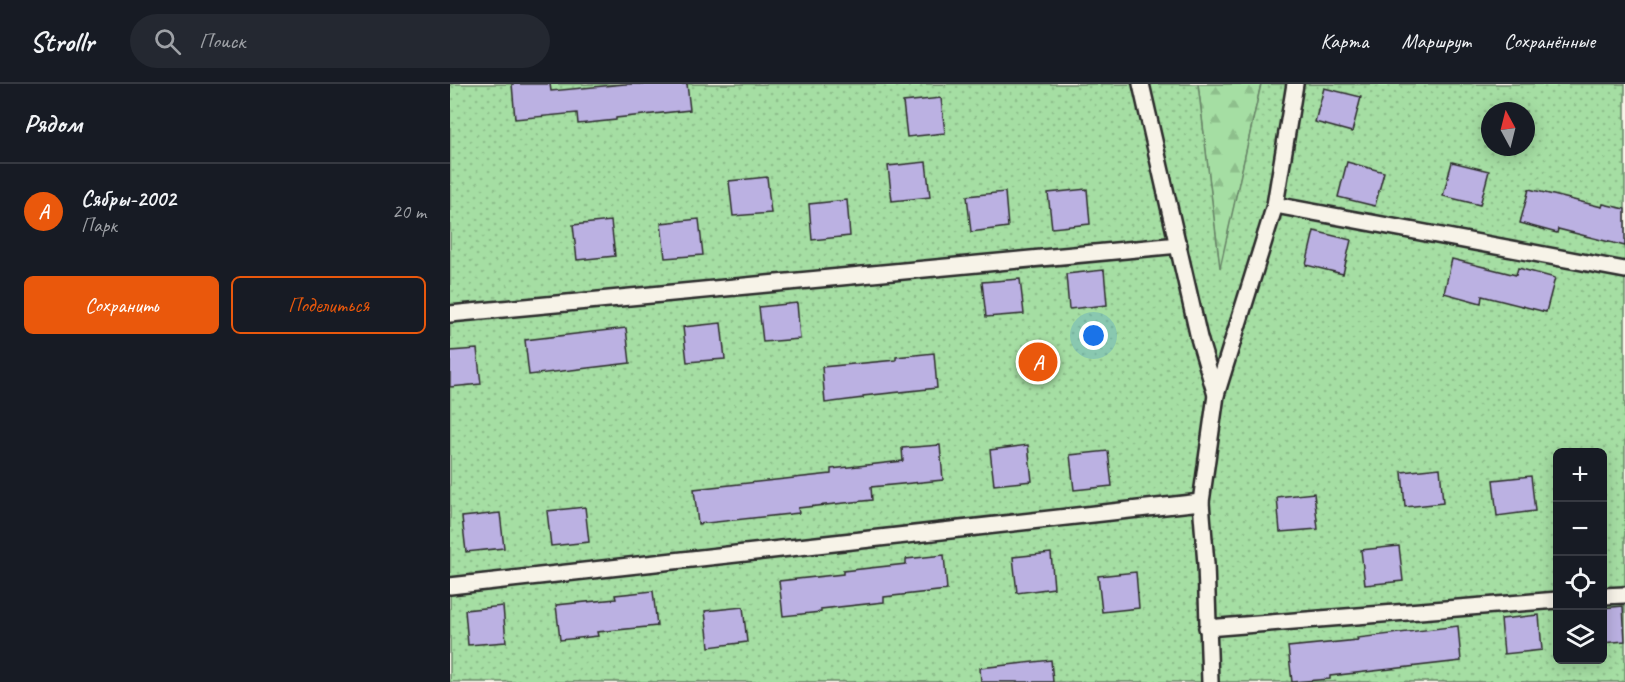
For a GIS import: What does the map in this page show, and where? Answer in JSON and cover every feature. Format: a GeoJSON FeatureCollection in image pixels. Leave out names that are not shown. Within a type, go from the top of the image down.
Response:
{"type":"FeatureCollection","features":[{"type":"Feature","properties":{"kind":"lane"},"geometry":{"type":"LineString","coordinates":[[1141,84],[1199,338],[1216,395]]}},
{"type":"Feature","properties":{"kind":"lane"},"geometry":{"type":"LineString","coordinates":[[1210,682],[1206,564],[1201,502],[1216,395],[1275,205],[1295,84]]}},
{"type":"Feature","properties":{"kind":"lane"},"geometry":{"type":"LineString","coordinates":[[1275,205],[1625,270]]}},
{"type":"Feature","properties":{"kind":"lane"},"geometry":{"type":"LineString","coordinates":[[450,314],[1179,245]]}},
{"type":"Feature","properties":{"kind":"lane"},"geometry":{"type":"LineString","coordinates":[[450,586],[1201,502]]}},
{"type":"Feature","properties":{"kind":"lane"},"geometry":{"type":"LineString","coordinates":[[1607,596],[1625,595]]}},
{"type":"Feature","properties":{"kind":"lane"},"geometry":{"type":"LineString","coordinates":[[1207,628],[1553,600]]}},
{"type":"Feature","properties":{"kind":"green space"},"geometry":{"type":"Polygon","coordinates":[[[450,84],[1198,84],[1220,268],[1261,84],[1625,84],[1625,682],[450,682],[450,84]]]}},
{"type":"Feature","properties":{"kind":"green space"},"geometry":{"type":"Polygon","coordinates":[[[1198,84],[1261,84],[1220,271],[1198,84]]]}},
{"type":"Feature","properties":{"kind":"building"},"geometry":{"type":"Polygon","coordinates":[[[512,84],[550,84],[551,91],[625,84],[687,84],[690,110],[578,124],[577,113],[515,119],[512,84]]]}},
{"type":"Feature","properties":{"kind":"building"},"geometry":{"type":"Polygon","coordinates":[[[1324,88],[1361,97],[1352,132],[1315,122],[1324,88]]]}},
{"type":"Feature","properties":{"kind":"building"},"geometry":{"type":"Polygon","coordinates":[[[941,98],[945,133],[907,137],[903,102],[941,98]]]}},
{"type":"Feature","properties":{"kind":"building"},"geometry":{"type":"Polygon","coordinates":[[[926,162],[930,197],[892,201],[888,166],[926,162]]]}},
{"type":"Feature","properties":{"kind":"building"},"geometry":{"type":"Polygon","coordinates":[[[1347,162],[1384,172],[1375,206],[1338,197],[1347,162]]]}},
{"type":"Feature","properties":{"kind":"building"},"geometry":{"type":"Polygon","coordinates":[[[1452,162],[1489,171],[1480,205],[1443,196],[1452,162]]]}},
{"type":"Feature","properties":{"kind":"building"},"geometry":{"type":"Polygon","coordinates":[[[767,177],[771,213],[733,216],[729,181],[767,177]]]}},
{"type":"Feature","properties":{"kind":"building"},"geometry":{"type":"Polygon","coordinates":[[[1087,189],[1090,224],[1052,228],[1048,193],[1087,189]]]}},
{"type":"Feature","properties":{"kind":"building"},"geometry":{"type":"Polygon","coordinates":[[[1529,189],[1602,207],[1603,204],[1625,209],[1625,246],[1558,229],[1557,233],[1520,223],[1529,189]]]}},
{"type":"Feature","properties":{"kind":"building"},"geometry":{"type":"Polygon","coordinates":[[[1005,192],[1008,227],[971,232],[967,196],[1005,192]]]}},
{"type":"Feature","properties":{"kind":"building"},"geometry":{"type":"Polygon","coordinates":[[[847,200],[850,236],[812,240],[809,204],[847,200]]]}},
{"type":"Feature","properties":{"kind":"building"},"geometry":{"type":"Polygon","coordinates":[[[699,219],[703,255],[665,258],[661,223],[699,219]]]}},
{"type":"Feature","properties":{"kind":"building"},"geometry":{"type":"Polygon","coordinates":[[[611,221],[615,256],[577,260],[573,225],[611,221]]]}},
{"type":"Feature","properties":{"kind":"building"},"geometry":{"type":"Polygon","coordinates":[[[1314,231],[1351,240],[1343,274],[1306,265],[1314,231]]]}},
{"type":"Feature","properties":{"kind":"building"},"geometry":{"type":"Polygon","coordinates":[[[1452,259],[1516,275],[1518,268],[1555,278],[1546,312],[1482,296],[1481,303],[1444,293],[1452,259]]]}},
{"type":"Feature","properties":{"kind":"building"},"geometry":{"type":"Polygon","coordinates":[[[1104,270],[1107,305],[1069,309],[1066,274],[1104,270]]]}},
{"type":"Feature","properties":{"kind":"building"},"geometry":{"type":"Polygon","coordinates":[[[1020,279],[1024,314],[986,317],[982,282],[1020,279]]]}},
{"type":"Feature","properties":{"kind":"building"},"geometry":{"type":"Polygon","coordinates":[[[797,303],[800,339],[763,342],[759,307],[797,303]]]}},
{"type":"Feature","properties":{"kind":"building"},"geometry":{"type":"Polygon","coordinates":[[[721,323],[725,359],[687,362],[683,327],[721,323]]]}},
{"type":"Feature","properties":{"kind":"building"},"geometry":{"type":"Polygon","coordinates":[[[626,328],[630,363],[529,375],[525,340],[626,328]]]}},
{"type":"Feature","properties":{"kind":"building"},"geometry":{"type":"Polygon","coordinates":[[[477,349],[481,384],[450,387],[450,351],[477,349]]]}},
{"type":"Feature","properties":{"kind":"building"},"geometry":{"type":"Polygon","coordinates":[[[934,353],[937,388],[863,396],[863,398],[825,403],[822,367],[896,360],[896,357],[934,353]]]}},
{"type":"Feature","properties":{"kind":"building"},"geometry":{"type":"Polygon","coordinates":[[[940,445],[943,480],[871,487],[872,500],[798,508],[799,513],[698,524],[694,489],[831,474],[831,469],[903,461],[902,448],[940,445]]]}},
{"type":"Feature","properties":{"kind":"building"},"geometry":{"type":"Polygon","coordinates":[[[1028,445],[1032,481],[994,485],[990,450],[1028,445]]]}},
{"type":"Feature","properties":{"kind":"building"},"geometry":{"type":"Polygon","coordinates":[[[1108,451],[1112,486],[1074,490],[1070,455],[1108,451]]]}},
{"type":"Feature","properties":{"kind":"building"},"geometry":{"type":"Polygon","coordinates":[[[1440,468],[1443,503],[1405,507],[1402,472],[1440,468]]]}},
{"type":"Feature","properties":{"kind":"building"},"geometry":{"type":"Polygon","coordinates":[[[1531,476],[1535,511],[1497,516],[1493,480],[1531,476]]]}},
{"type":"Feature","properties":{"kind":"building"},"geometry":{"type":"Polygon","coordinates":[[[1314,493],[1318,529],[1280,532],[1277,497],[1314,493]]]}},
{"type":"Feature","properties":{"kind":"building"},"geometry":{"type":"Polygon","coordinates":[[[585,507],[589,542],[551,546],[547,511],[585,507]]]}},
{"type":"Feature","properties":{"kind":"building"},"geometry":{"type":"Polygon","coordinates":[[[500,513],[504,548],[466,552],[462,517],[500,513]]]}},
{"type":"Feature","properties":{"kind":"building"},"geometry":{"type":"Polygon","coordinates":[[[1399,546],[1403,581],[1365,585],[1361,550],[1399,546]]]}},
{"type":"Feature","properties":{"kind":"building"},"geometry":{"type":"Polygon","coordinates":[[[1051,553],[1054,588],[1017,593],[1013,557],[1051,553]]]}},
{"type":"Feature","properties":{"kind":"building"},"geometry":{"type":"Polygon","coordinates":[[[944,555],[947,590],[884,597],[884,602],[783,616],[779,581],[843,574],[843,571],[906,564],[906,559],[944,555]]]}},
{"type":"Feature","properties":{"kind":"building"},"geometry":{"type":"Polygon","coordinates":[[[1136,572],[1139,608],[1102,612],[1098,576],[1136,572]]]}},
{"type":"Feature","properties":{"kind":"building"},"geometry":{"type":"Polygon","coordinates":[[[653,591],[657,626],[597,632],[598,636],[560,640],[556,605],[616,599],[615,595],[653,591]]]}},
{"type":"Feature","properties":{"kind":"building"},"geometry":{"type":"Polygon","coordinates":[[[503,606],[506,642],[468,645],[465,610],[503,606]]]}},
{"type":"Feature","properties":{"kind":"building"},"geometry":{"type":"Polygon","coordinates":[[[1623,606],[1625,641],[1607,643],[1607,608],[1623,606]]]}},
{"type":"Feature","properties":{"kind":"building"},"geometry":{"type":"Polygon","coordinates":[[[743,607],[747,642],[709,647],[705,611],[743,607]]]}},
{"type":"Feature","properties":{"kind":"building"},"geometry":{"type":"Polygon","coordinates":[[[1539,615],[1542,650],[1504,654],[1501,619],[1539,615]]]}},
{"type":"Feature","properties":{"kind":"building"},"geometry":{"type":"Polygon","coordinates":[[[1458,626],[1461,661],[1292,682],[1288,647],[1458,626]]]}},
{"type":"Feature","properties":{"kind":"building"},"geometry":{"type":"Polygon","coordinates":[[[1051,660],[1053,682],[981,682],[980,668],[1051,660]]]}},
{"type":"Feature","properties":{"kind":"place","name":"Сябры-2002"},"geometry":{"type":"Point","coordinates":[1038,362]}}]}
